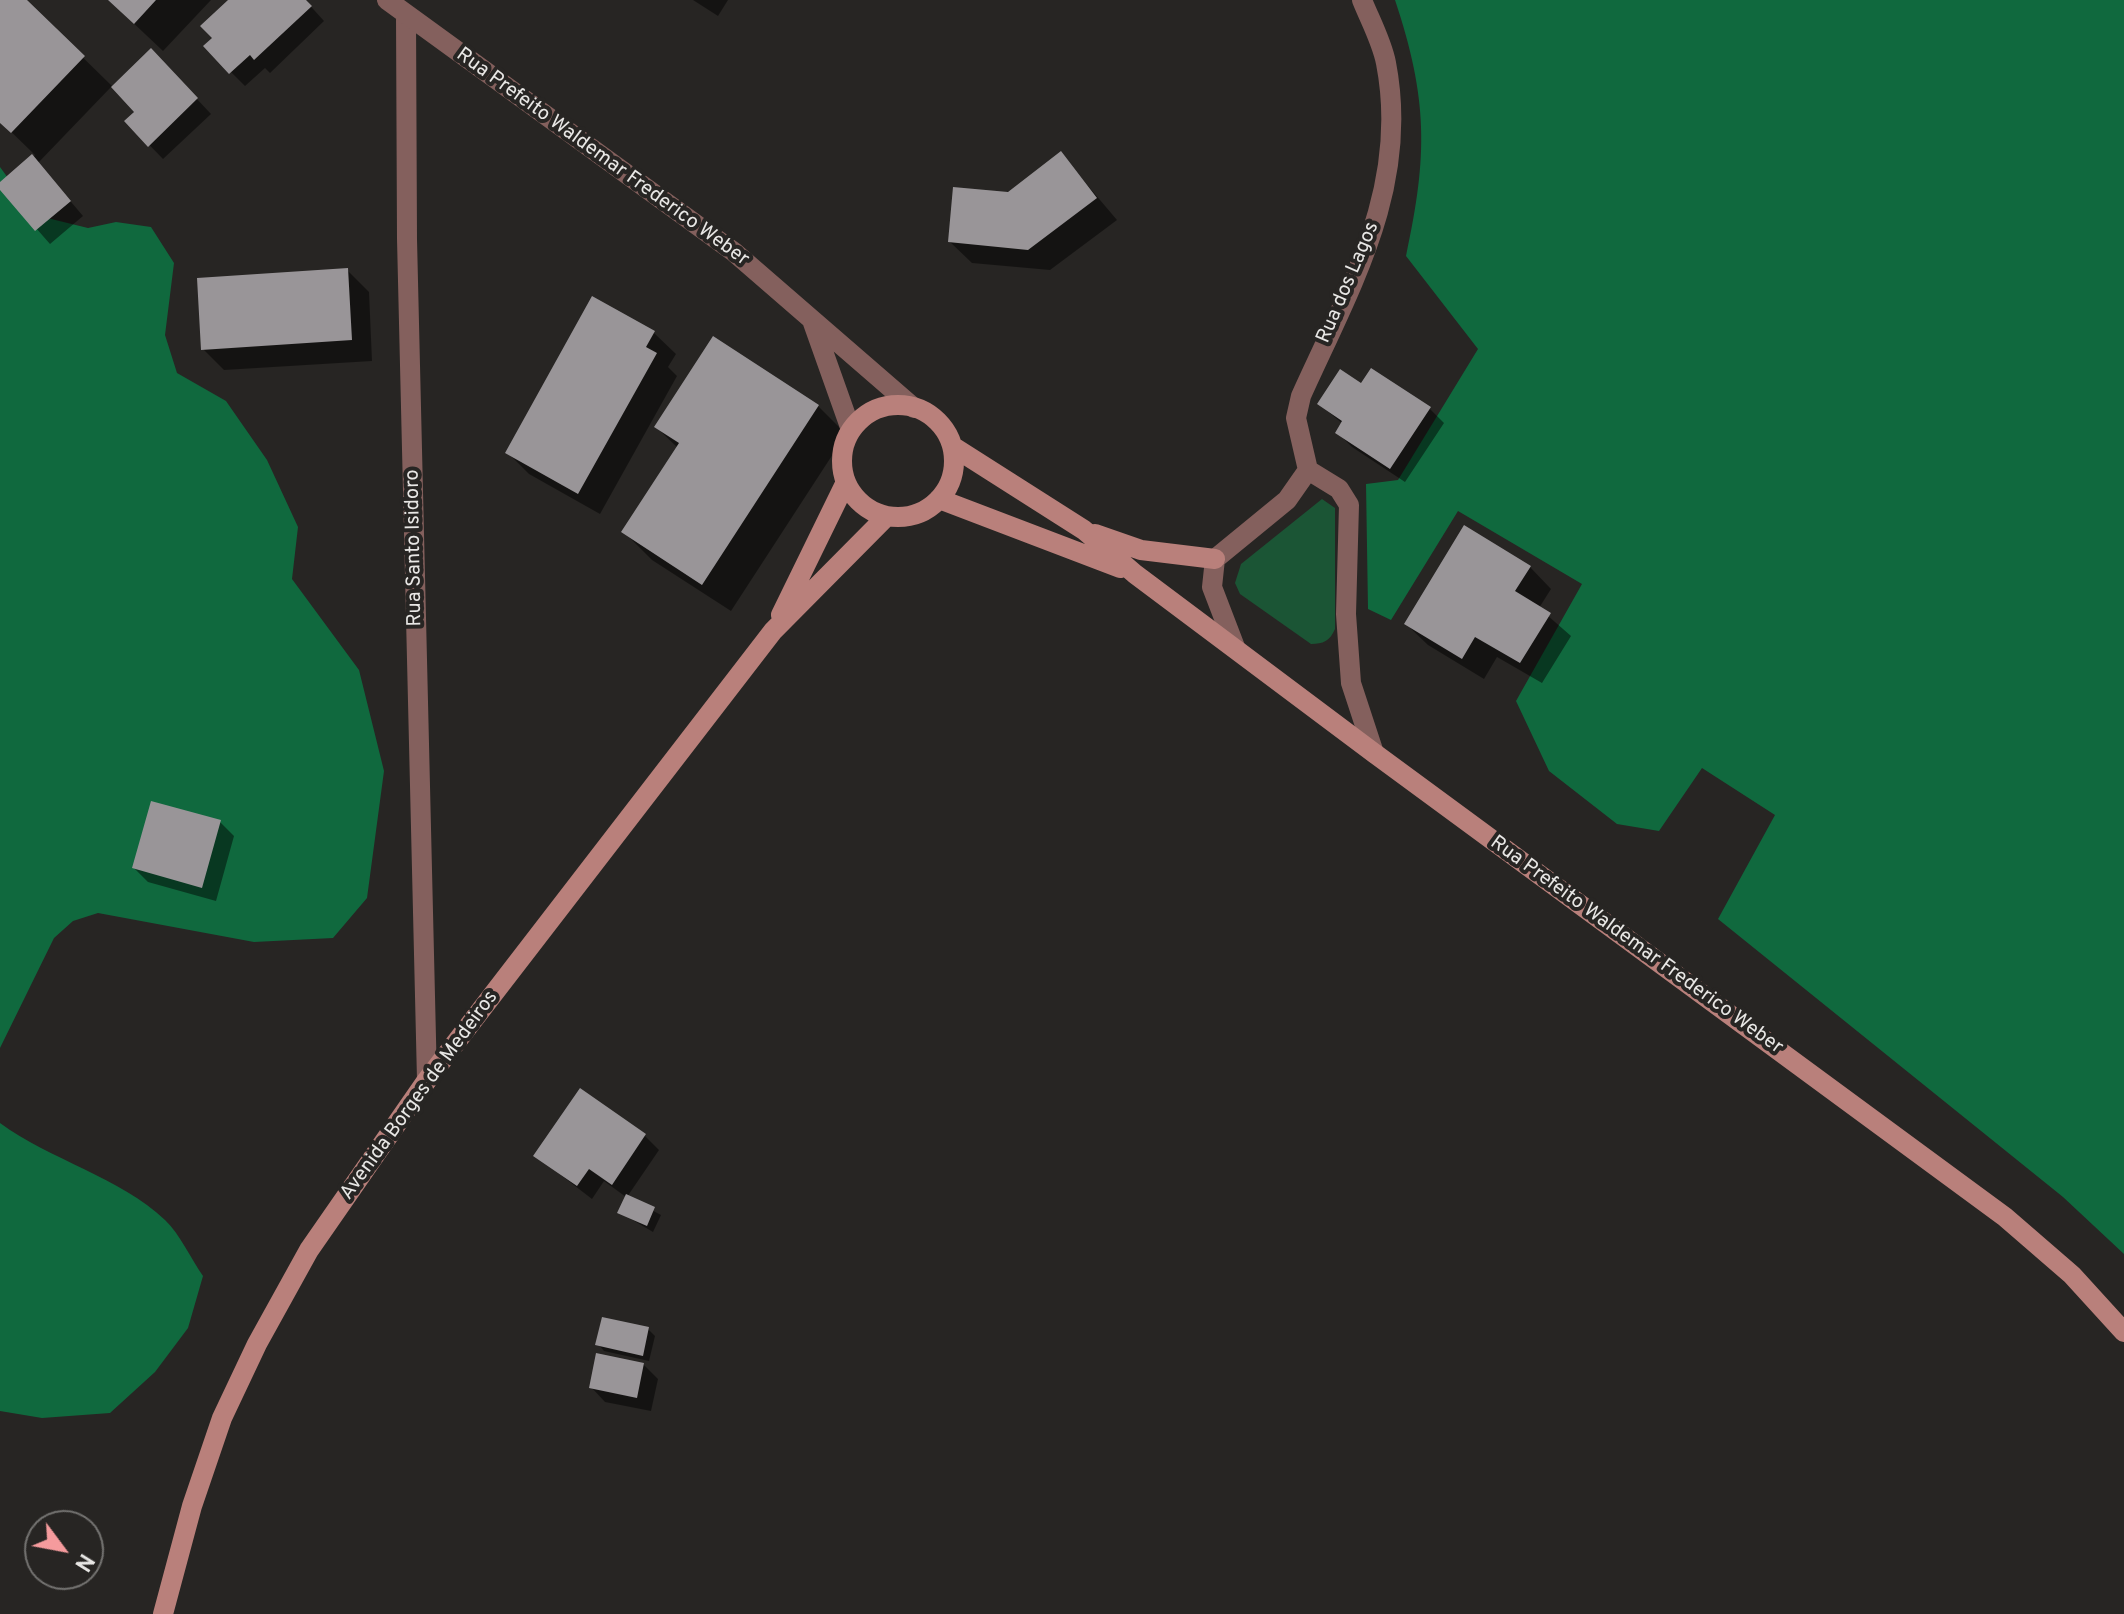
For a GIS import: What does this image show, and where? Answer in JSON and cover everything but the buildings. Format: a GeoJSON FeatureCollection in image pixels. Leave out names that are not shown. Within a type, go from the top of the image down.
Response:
{"type":"FeatureCollection","features":[{"type":"Feature","properties":{"kind":"main road"},"geometry":{"type":"LineString","coordinates":[[897,405],[914,408],[937,422],[952,446],[954,465],[949,484],[939,499],[924,511],[905,517],[887,516],[869,509],[846,482],[842,465],[851,430],[863,417],[879,408],[897,405]]}},
{"type":"Feature","properties":{"kind":"main road","name":"Rua Prefeito Waldemar Frederico Weber"},"geometry":{"type":"LineString","coordinates":[[952,446],[1084,530],[1135,574],[1374,753],[2005,1217],[2072,1275],[2124,1332]]}},
{"type":"Feature","properties":{"kind":"main road","name":"Avenida Borges de Medeiros"},"geometry":{"type":"LineString","coordinates":[[773,631],[846,482]]}},
{"type":"Feature","properties":{"kind":"main road","name":"Rua Prefeito Waldemar Frederico Weber"},"geometry":{"type":"LineString","coordinates":[[939,499],[1135,574]]}},
{"type":"Feature","properties":{"kind":"main road","name":"Avenida Borges de Medeiros"},"geometry":{"type":"LineString","coordinates":[[163,1614],[192,1506],[222,1418],[257,1344],[309,1250],[427,1080],[773,631],[887,516]]}},
{"type":"Feature","properties":{"kind":"main road"},"geometry":{"type":"LineString","coordinates":[[1084,530],[1141,550],[1215,559]]}},
{"type":"Feature","properties":{"kind":"street","name":"Rua Prefeito Waldemar Frederico Weber"},"geometry":{"type":"LineString","coordinates":[[387,0],[734,252],[914,408]]}},
{"type":"Feature","properties":{"kind":"street","name":"Rua dos Lagos"},"geometry":{"type":"LineString","coordinates":[[1308,470],[1298,430],[1301,396],[1368,248],[1389,177],[1393,120],[1385,61],[1362,0]]}},
{"type":"Feature","properties":{"kind":"street","name":"Rua Santo Isidoro"},"geometry":{"type":"LineString","coordinates":[[406,15],[407,239],[427,1080]]}},
{"type":"Feature","properties":{"kind":"street","name":"Rua Prefeito Waldemar Frederico Weber"},"geometry":{"type":"LineString","coordinates":[[813,323],[851,430]]}},
{"type":"Feature","properties":{"kind":"street"},"geometry":{"type":"LineString","coordinates":[[1235,647],[1212,587],[1215,559],[1287,500],[1308,470],[1339,489],[1349,505],[1346,614],[1351,683],[1374,753]]}},
{"type":"Feature","properties":{"kind":"green space"},"geometry":{"type":"Polygon","coordinates":[[[1395,0],[2124,0],[2124,1254],[2063,1197],[1718,919],[1775,815],[1702,768],[1659,831],[1617,824],[1549,771],[1516,701],[1582,584],[1458,511],[1391,620],[1368,609],[1366,484],[1398,480],[1478,349],[1406,256],[1418,187],[1421,127],[1414,68],[1395,0]]]}},
{"type":"Feature","properties":{"kind":"green space"},"geometry":{"type":"Polygon","coordinates":[[[0,167],[35,215],[88,228],[116,222],[151,227],[174,263],[165,335],[177,373],[226,401],[267,460],[298,527],[292,579],[359,670],[384,771],[367,898],[333,938],[254,942],[98,913],[73,921],[54,938],[0,1048],[0,167]]]}},
{"type":"Feature","properties":{"kind":"green space"},"geometry":{"type":"Polygon","coordinates":[[[1322,499],[1335,508],[1335,629],[1326,641],[1311,644],[1240,594],[1235,583],[1241,564],[1322,499]]]}},
{"type":"Feature","properties":{"kind":"green space"},"geometry":{"type":"Polygon","coordinates":[[[0,1123],[147,1205],[170,1226],[203,1276],[188,1328],[155,1372],[110,1413],[42,1418],[0,1411],[0,1123]]]}}]}
